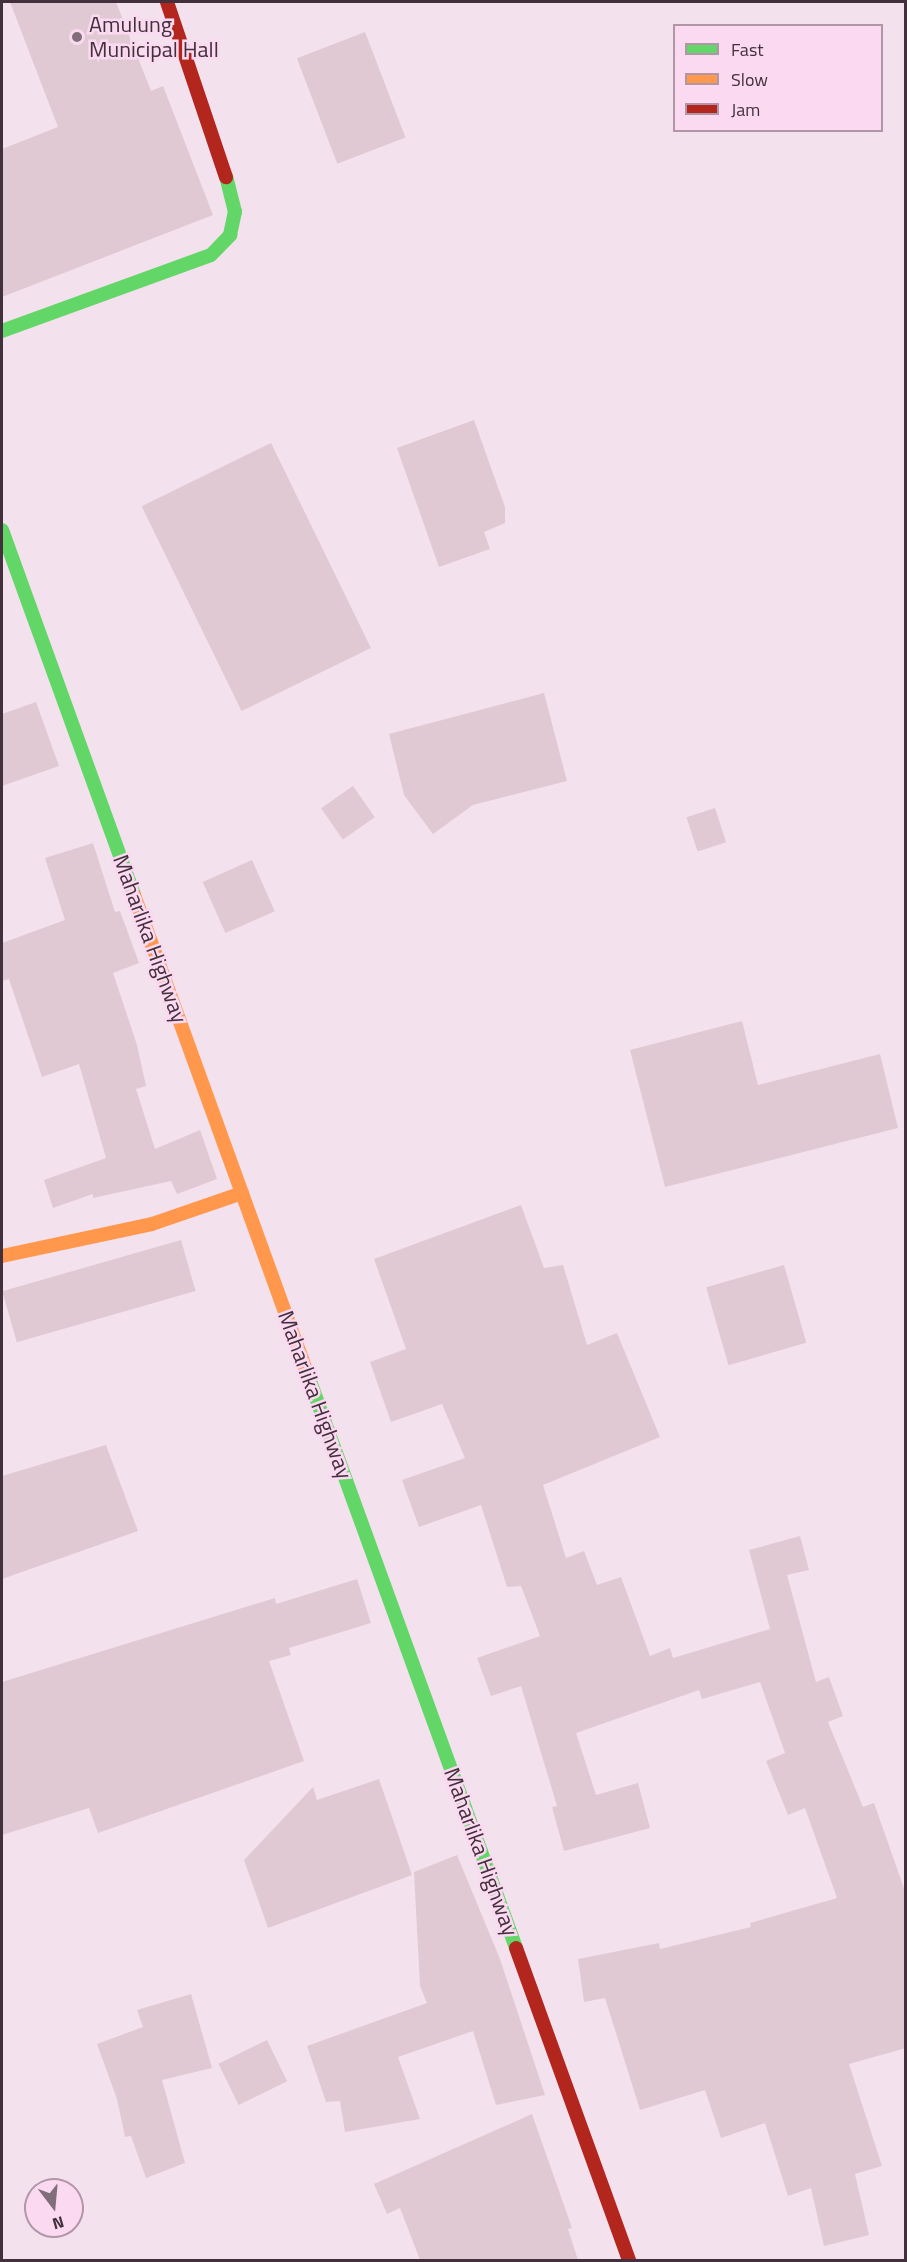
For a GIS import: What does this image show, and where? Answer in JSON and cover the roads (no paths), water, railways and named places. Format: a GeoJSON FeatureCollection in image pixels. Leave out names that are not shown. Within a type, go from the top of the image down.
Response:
{"type":"FeatureCollection","features":[{"type":"Feature","properties":{"kind":"main road"},"geometry":{"type":"LineString","coordinates":[[2,331],[183,269],[211,255],[230,235],[235,212],[228,183],[167,2]]}},
{"type":"Feature","properties":{"kind":"main road","name":"Maharlika Highway"},"geometry":{"type":"LineString","coordinates":[[2,530],[629,2260]]}},
{"type":"Feature","properties":{"kind":"main road"},"geometry":{"type":"LineString","coordinates":[[2,1256],[152,1224],[242,1193]]}},
{"type":"Feature","properties":{"kind":"place","name":"Amulung Municipal Hall"},"geometry":{"type":"Point","coordinates":[77,37]}}]}
